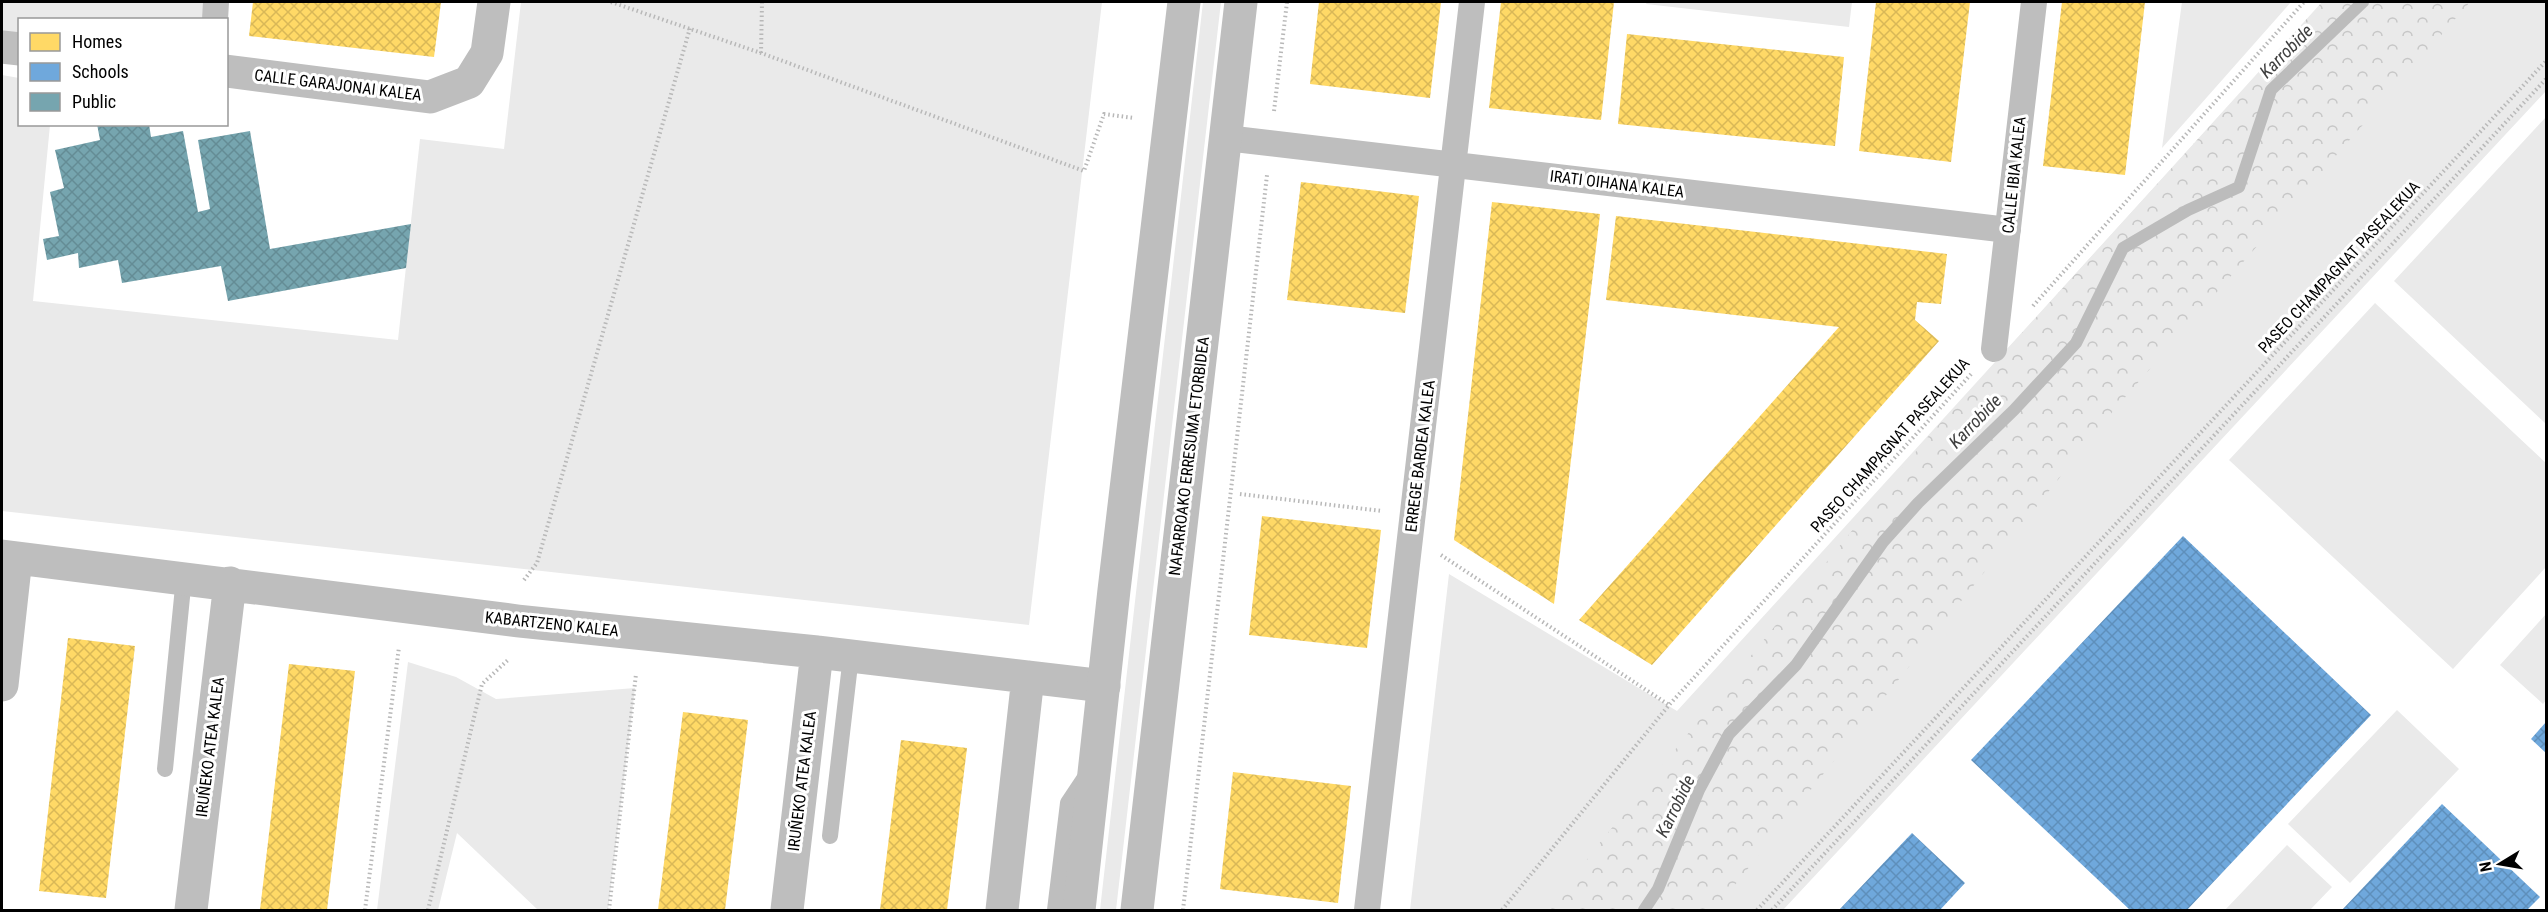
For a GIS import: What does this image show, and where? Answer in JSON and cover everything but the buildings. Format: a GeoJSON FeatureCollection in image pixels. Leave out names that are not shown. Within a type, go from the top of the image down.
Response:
{"type":"FeatureCollection","features":[{"type":"Feature","properties":{"kind":"street"},"geometry":{"type":"LineString","coordinates":[[214,18],[216,2]]}},
{"type":"Feature","properties":{"kind":"street","name":"CALLE GARAJONAI KALEA"},"geometry":{"type":"LineString","coordinates":[[228,71],[430,97],[469,82],[487,53],[494,2]]}},
{"type":"Feature","properties":{"kind":"street"},"geometry":{"type":"LineString","coordinates":[[1080,910],[1184,2]]}},
{"type":"Feature","properties":{"kind":"street","name":"NAFARROAKO ERRESUMA ETORBIDEA"},"geometry":{"type":"LineString","coordinates":[[1137,910],[1241,2]]}},
{"type":"Feature","properties":{"kind":"street","name":"ERREGE BARDEA KALEA"},"geometry":{"type":"LineString","coordinates":[[1367,910],[1472,2]]}},
{"type":"Feature","properties":{"kind":"street","name":"CALLE IBIA KALEA"},"geometry":{"type":"LineString","coordinates":[[1994,349],[2034,2]]}},
{"type":"Feature","properties":{"kind":"street"},"geometry":{"type":"LineString","coordinates":[[2,47],[18,49]]}},
{"type":"Feature","properties":{"kind":"street","name":"IRATI OIHANA KALEA"},"geometry":{"type":"LineString","coordinates":[[1226,138],[2008,230]]}},
{"type":"Feature","properties":{"kind":"street"},"geometry":{"type":"LineString","coordinates":[[2,685],[9,557]]}},
{"type":"Feature","properties":{"kind":"street","name":"KABARTZENO KALEA"},"geometry":{"type":"LineString","coordinates":[[9,557],[184,577],[518,621],[817,652],[1104,686]]}},
{"type":"Feature","properties":{"kind":"street","name":"IRUÑEKO ATEA KALEA"},"geometry":{"type":"LineString","coordinates":[[191,910],[230,583]]}},
{"type":"Feature","properties":{"kind":"street","name":"IRUÑEKO ATEA KALEA"},"geometry":{"type":"LineString","coordinates":[[787,910],[817,652]]}},
{"type":"Feature","properties":{"kind":"street"},"geometry":{"type":"LineString","coordinates":[[1002,910],[1028,676]]}},
{"type":"Feature","properties":{"kind":"lane"},"geometry":{"type":"LineString","coordinates":[[165,769],[184,577]]}},
{"type":"Feature","properties":{"kind":"lane"},"geometry":{"type":"LineString","coordinates":[[830,836],[851,656]]}},
{"type":"Feature","properties":{"kind":"lane"},"geometry":{"type":"LineString","coordinates":[[1055,910],[1068,803],[1096,760]]}},
{"type":"Feature","properties":{"kind":"path"},"geometry":{"type":"LineString","coordinates":[[611,2],[761,53],[1084,171],[1104,114],[1170,122]]}},
{"type":"Feature","properties":{"kind":"path"},"geometry":{"type":"LineString","coordinates":[[761,53],[762,2]]}},
{"type":"Feature","properties":{"kind":"path"},"geometry":{"type":"LineString","coordinates":[[1184,910],[1287,2]]}},
{"type":"Feature","properties":{"kind":"path","name":"PASEO CHAMPAGNAT PASEALEKUA"},"geometry":{"type":"LineString","coordinates":[[1502,910],[1669,705],[1994,349],[2304,2]]}},
{"type":"Feature","properties":{"kind":"path"},"geometry":{"type":"LineString","coordinates":[[524,580],[537,563],[690,28]]}},
{"type":"Feature","properties":{"kind":"path","name":"PASEO CHAMPAGNAT PASEALEKUA"},"geometry":{"type":"LineString","coordinates":[[1757,910],[2547,62]]}},
{"type":"Feature","properties":{"kind":"path","name":"PASEO CHAMPAGNAT PASEALEKUA"},"geometry":{"type":"LineString","coordinates":[[1772,910],[2547,79]]}},
{"type":"Feature","properties":{"kind":"path"},"geometry":{"type":"LineString","coordinates":[[1240,494],[1412,525],[1669,705]]}},
{"type":"Feature","properties":{"kind":"path"},"geometry":{"type":"LineString","coordinates":[[366,910],[399,647]]}},
{"type":"Feature","properties":{"kind":"path"},"geometry":{"type":"LineString","coordinates":[[428,910],[482,684],[509,660]]}},
{"type":"Feature","properties":{"kind":"path"},"geometry":{"type":"LineString","coordinates":[[609,910],[636,674]]}},
{"type":"Feature","properties":{"kind":"green space"},"geometry":{"type":"Polygon","coordinates":[[[2,2],[216,2],[215,18],[18,18],[18,49],[2,47],[2,2]]]}},
{"type":"Feature","properties":{"kind":"green space"},"geometry":{"type":"Polygon","coordinates":[[[521,2],[1102,2],[1029,625],[2,511],[2,75],[18,78],[18,126],[50,126],[33,301],[398,340],[420,139],[504,149],[521,2]]]}},
{"type":"Feature","properties":{"kind":"green space"},"geometry":{"type":"Polygon","coordinates":[[[1203,2],[1221,2],[1116,910],[1100,910],[1203,2]]]}},
{"type":"Feature","properties":{"kind":"green space"},"geometry":{"type":"Polygon","coordinates":[[[1647,2],[1852,2],[1849,27],[1646,4],[1647,2]]]}},
{"type":"Feature","properties":{"kind":"green space"},"geometry":{"type":"Polygon","coordinates":[[[2182,2],[2291,2],[2162,148],[2182,2]]]}},
{"type":"Feature","properties":{"kind":"green space"},"geometry":{"type":"Polygon","coordinates":[[[2322,2],[2470,2],[2108,417],[1715,910],[1550,910],[1594,850],[1926,439],[2322,2]]]}},
{"type":"Feature","properties":{"kind":"green space"},"geometry":{"type":"Polygon","coordinates":[[[2323,2],[2546,2],[2546,91],[1783,910],[1410,910],[1449,574],[1677,711],[2323,2]]]}},
{"type":"Feature","properties":{"kind":"green space"},"geometry":{"type":"Polygon","coordinates":[[[2546,117],[2546,424],[2394,281],[2546,117]]]}},
{"type":"Feature","properties":{"kind":"green space"},"geometry":{"type":"Polygon","coordinates":[[[2375,303],[2546,463],[2546,567],[2453,669],[2229,460],[2375,303]]]}},
{"type":"Feature","properties":{"kind":"green space"},"geometry":{"type":"Polygon","coordinates":[[[2546,614],[2546,700],[2543,704],[2500,665],[2546,614]]]}},
{"type":"Feature","properties":{"kind":"green space"},"geometry":{"type":"Polygon","coordinates":[[[408,662],[456,677],[496,699],[635,688],[608,910],[538,910],[457,833],[438,910],[377,910],[408,662]]]}},
{"type":"Feature","properties":{"kind":"green space"},"geometry":{"type":"Polygon","coordinates":[[[2397,710],[2459,769],[2350,883],[2288,824],[2397,710]]]}},
{"type":"Feature","properties":{"kind":"green space"},"geometry":{"type":"Polygon","coordinates":[[[2287,845],[2332,887],[2310,910],[2225,910],[2287,845]]]}},
{"type":"Feature","properties":{"kind":"waterway","name":"Karrobide"},"geometry":{"type":"LineString","coordinates":[[1644,910],[1658,889],[1699,790],[1729,734],[1796,665],[1883,542],[1918,503],[2014,410],[2076,343],[2123,248],[2188,210],[2239,187],[2271,90],[2363,2]]}}]}
